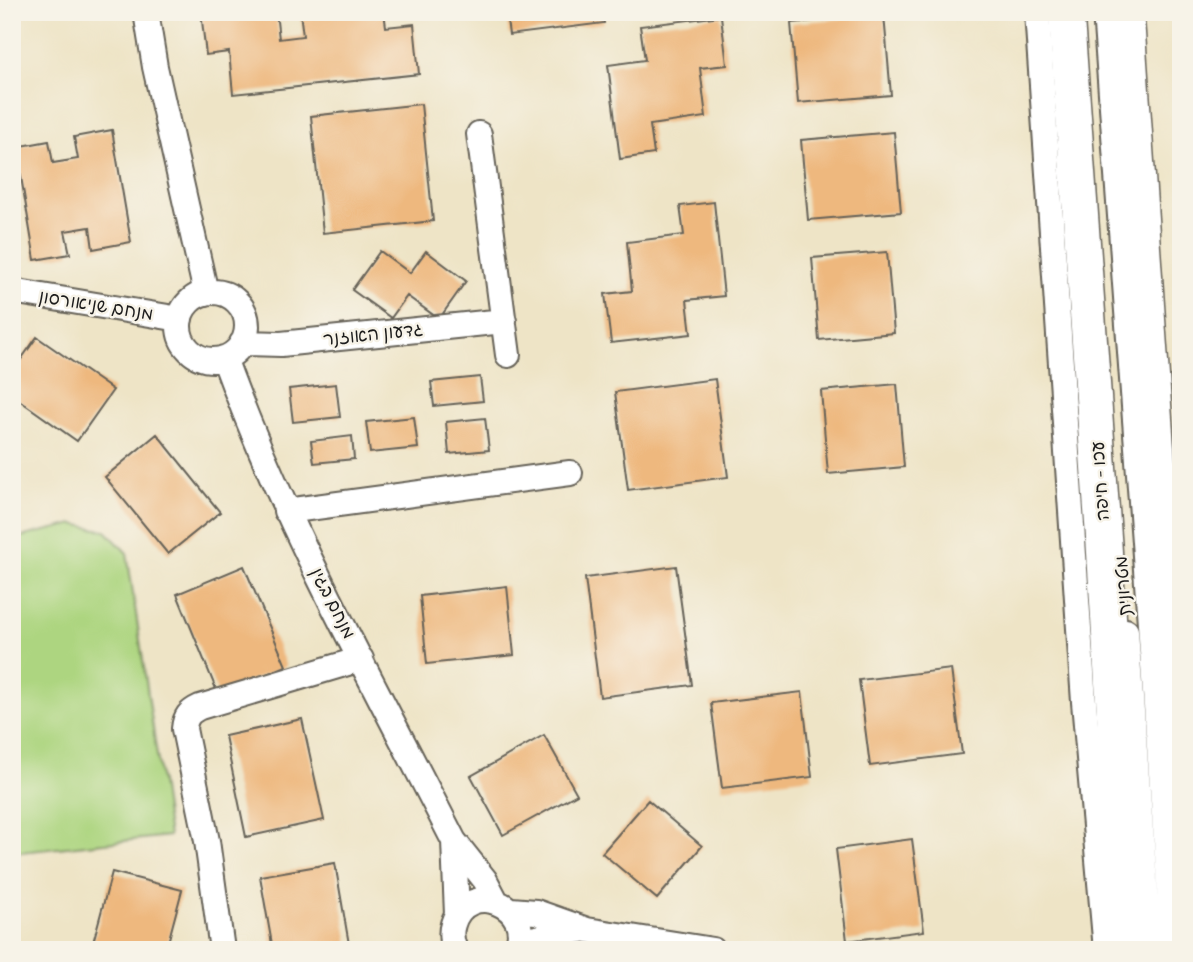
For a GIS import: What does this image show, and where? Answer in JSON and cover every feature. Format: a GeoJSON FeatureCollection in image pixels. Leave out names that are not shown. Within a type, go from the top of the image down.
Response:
{"type":"FeatureCollection","features":[{"type":"Feature","properties":{"kind":"highway","name":"עכו - חיפה"},"geometry":{"type":"LineString","coordinates":[[1066,12],[1104,544],[1129,950]]}},
{"type":"Feature","properties":{"kind":"highway"},"geometry":{"type":"LineString","coordinates":[[1126,12],[1181,798]]}},
{"type":"Feature","properties":{"kind":"street"},"geometry":{"type":"LineString","coordinates":[[146,12],[155,67],[206,293]]}},
{"type":"Feature","properties":{"kind":"street"},"geometry":{"type":"LineString","coordinates":[[1037,12],[1083,688],[1106,950]]}},
{"type":"Feature","properties":{"kind":"street","name":"מטרונית"},"geometry":{"type":"LineString","coordinates":[[1081,12],[1150,950]]}},
{"type":"Feature","properties":{"kind":"street","name":"מטרונית"},"geometry":{"type":"LineString","coordinates":[[1105,12],[1174,950]]}},
{"type":"Feature","properties":{"kind":"street"},"geometry":{"type":"LineString","coordinates":[[480,134],[508,355]]}},
{"type":"Feature","properties":{"kind":"street","name":"מנחם שניאורסון"},"geometry":{"type":"LineString","coordinates":[[12,291],[180,319]]}},
{"type":"Feature","properties":{"kind":"street"},"geometry":{"type":"LineString","coordinates":[[206,293],[221,293],[232,298],[241,306],[246,316],[247,328],[233,351],[208,360],[197,356],[188,348],[181,339],[179,327],[186,305],[195,297],[206,293]]}},
{"type":"Feature","properties":{"kind":"street","name":"גדעון האוזנר"},"geometry":{"type":"LineString","coordinates":[[233,351],[503,321]]}},
{"type":"Feature","properties":{"kind":"street","name":"מנחם בגין"},"geometry":{"type":"LineString","coordinates":[[233,351],[245,416],[286,511],[454,841],[517,920],[520,932],[518,947]]}},
{"type":"Feature","properties":{"kind":"street"},"geometry":{"type":"LineString","coordinates":[[286,511],[570,473]]}},
{"type":"Feature","properties":{"kind":"street"},"geometry":{"type":"LineString","coordinates":[[222,950],[207,841],[184,729],[185,719],[192,710],[200,707],[361,659]]}},
{"type":"Feature","properties":{"kind":"street","name":"מנחם בגין"},"geometry":{"type":"LineString","coordinates":[[451,947],[451,930],[457,915],[454,841]]}},
{"type":"Feature","properties":{"kind":"street"},"geometry":{"type":"LineString","coordinates":[[457,915],[472,902],[484,899],[536,912],[587,930],[713,950]]}},
{"type":"Feature","properties":{"kind":"street"},"geometry":{"type":"LineString","coordinates":[[518,947],[587,930]]}},
{"type":"Feature","properties":{"kind":"green space"},"geometry":{"type":"Polygon","coordinates":[[[74,524],[106,531],[127,553],[169,836],[12,853],[12,539],[74,524]]]}},
{"type":"Feature","properties":{"kind":"building"},"geometry":{"type":"Polygon","coordinates":[[[201,12],[276,12],[279,39],[303,36],[300,12],[384,12],[386,27],[414,24],[419,74],[233,94],[229,52],[206,55],[201,12]]]}},
{"type":"Feature","properties":{"kind":"building"},"geometry":{"type":"Polygon","coordinates":[[[506,12],[602,12],[604,23],[509,35],[506,12]]]}},
{"type":"Feature","properties":{"kind":"building"},"geometry":{"type":"Polygon","coordinates":[[[884,15],[891,95],[798,103],[791,23],[884,15]]]}},
{"type":"Feature","properties":{"kind":"building"},"geometry":{"type":"Polygon","coordinates":[[[721,16],[727,65],[700,68],[706,117],[650,125],[654,154],[620,159],[608,65],[645,60],[640,26],[721,16]]]}},
{"type":"Feature","properties":{"kind":"building"},"geometry":{"type":"Polygon","coordinates":[[[421,104],[433,221],[323,233],[311,116],[421,104]]]}},
{"type":"Feature","properties":{"kind":"building"},"geometry":{"type":"Polygon","coordinates":[[[112,130],[131,242],[93,249],[90,227],[65,231],[70,254],[35,260],[16,147],[49,141],[53,163],[78,159],[74,137],[112,130]]]}},
{"type":"Feature","properties":{"kind":"building"},"geometry":{"type":"Polygon","coordinates":[[[894,132],[901,212],[808,220],[801,140],[894,132]]]}},
{"type":"Feature","properties":{"kind":"building"},"geometry":{"type":"Polygon","coordinates":[[[714,202],[724,296],[687,300],[691,334],[611,343],[605,294],[632,291],[627,242],[684,235],[680,206],[714,202]]]}},
{"type":"Feature","properties":{"kind":"building"},"geometry":{"type":"Polygon","coordinates":[[[380,251],[410,273],[426,251],[466,281],[439,319],[407,296],[391,318],[352,290],[380,251]]]}},
{"type":"Feature","properties":{"kind":"building"},"geometry":{"type":"Polygon","coordinates":[[[887,252],[894,333],[819,340],[812,258],[887,252]]]}},
{"type":"Feature","properties":{"kind":"building"},"geometry":{"type":"Polygon","coordinates":[[[37,337],[113,390],[77,441],[12,395],[12,372],[37,337]]]}},
{"type":"Feature","properties":{"kind":"building"},"geometry":{"type":"Polygon","coordinates":[[[480,377],[483,401],[434,406],[431,382],[480,377]]]}},
{"type":"Feature","properties":{"kind":"building"},"geometry":{"type":"Polygon","coordinates":[[[715,379],[728,477],[628,490],[615,392],[715,379]]]}},
{"type":"Feature","properties":{"kind":"building"},"geometry":{"type":"Polygon","coordinates":[[[336,384],[340,417],[293,422],[289,389],[336,384]]]}},
{"type":"Feature","properties":{"kind":"building"},"geometry":{"type":"Polygon","coordinates":[[[897,384],[904,467],[828,474],[821,391],[897,384]]]}},
{"type":"Feature","properties":{"kind":"building"},"geometry":{"type":"Polygon","coordinates":[[[414,417],[418,448],[370,453],[366,422],[414,417]]]}},
{"type":"Feature","properties":{"kind":"building"},"geometry":{"type":"Polygon","coordinates":[[[485,418],[489,450],[449,454],[446,422],[485,418]]]}},
{"type":"Feature","properties":{"kind":"building"},"geometry":{"type":"Polygon","coordinates":[[[157,434],[220,512],[168,554],[105,477],[157,434]]]}},
{"type":"Feature","properties":{"kind":"building"},"geometry":{"type":"Polygon","coordinates":[[[352,436],[354,459],[314,463],[311,441],[352,436]]]}},
{"type":"Feature","properties":{"kind":"building"},"geometry":{"type":"Polygon","coordinates":[[[244,566],[286,666],[218,694],[177,594],[244,566]]]}},
{"type":"Feature","properties":{"kind":"building"},"geometry":{"type":"Polygon","coordinates":[[[676,566],[692,685],[600,697],[585,578],[676,566]]]}},
{"type":"Feature","properties":{"kind":"building"},"geometry":{"type":"Polygon","coordinates":[[[507,586],[514,655],[427,664],[420,596],[507,586]]]}},
{"type":"Feature","properties":{"kind":"building"},"geometry":{"type":"Polygon","coordinates":[[[951,669],[962,754],[870,766],[859,680],[951,669]]]}},
{"type":"Feature","properties":{"kind":"building"},"geometry":{"type":"Polygon","coordinates":[[[802,692],[812,777],[722,788],[711,703],[802,692]]]}},
{"type":"Feature","properties":{"kind":"building"},"geometry":{"type":"Polygon","coordinates":[[[302,719],[324,820],[246,837],[225,736],[302,719]]]}},
{"type":"Feature","properties":{"kind":"building"},"geometry":{"type":"Polygon","coordinates":[[[544,735],[577,794],[503,835],[471,776],[544,735]]]}},
{"type":"Feature","properties":{"kind":"building"},"geometry":{"type":"Polygon","coordinates":[[[648,800],[702,846],[657,899],[602,853],[648,800]]]}},
{"type":"Feature","properties":{"kind":"building"},"geometry":{"type":"Polygon","coordinates":[[[912,839],[924,931],[847,941],[836,849],[912,839]]]}},
{"type":"Feature","properties":{"kind":"building"},"geometry":{"type":"Polygon","coordinates":[[[335,863],[350,950],[273,950],[260,876],[335,863]]]}},
{"type":"Feature","properties":{"kind":"building"},"geometry":{"type":"Polygon","coordinates":[[[112,872],[182,890],[166,950],[91,950],[112,872]]]}}]}
